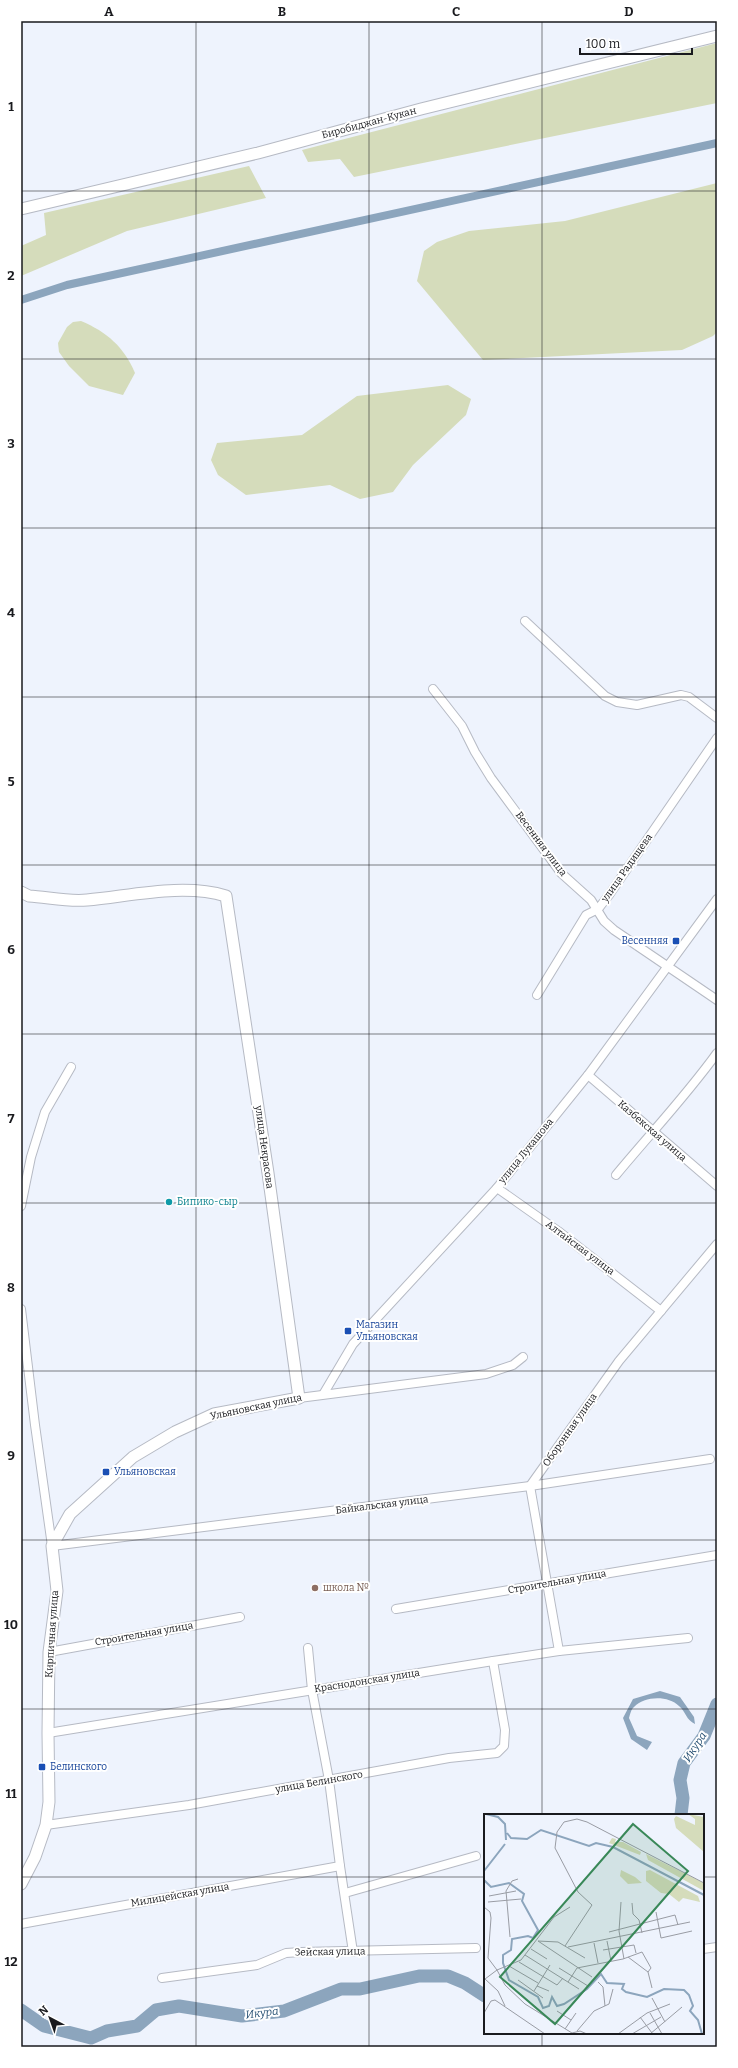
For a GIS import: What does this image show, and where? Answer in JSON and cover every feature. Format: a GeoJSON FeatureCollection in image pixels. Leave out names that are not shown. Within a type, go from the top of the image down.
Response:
{"type":"FeatureCollection","features":[{"type":"Feature","properties":{"kind":"street","name":"Биробиджан-Кукан"},"geometry":{"type":"LineString","coordinates":[[21,209],[258,153],[420,109],[717,36]]}},
{"type":"Feature","properties":{"kind":"street"},"geometry":{"type":"LineString","coordinates":[[525,621],[605,696],[617,702],[637,705],[681,694],[689,697],[717,718]]}},
{"type":"Feature","properties":{"kind":"street","name":"Весенняя улица"},"geometry":{"type":"LineString","coordinates":[[433,689],[462,726],[475,752],[491,778],[561,873],[591,900],[598,909],[604,921],[614,930],[717,1000]]}},
{"type":"Feature","properties":{"kind":"street","name":"улица Радищева"},"geometry":{"type":"LineString","coordinates":[[537,995],[586,915],[598,909],[717,738]]}},
{"type":"Feature","properties":{"kind":"street","name":"улица Некрасова"},"geometry":{"type":"LineString","coordinates":[[21,892],[29,896],[85,901],[141,893],[210,891],[226,896],[300,1398]]}},
{"type":"Feature","properties":{"kind":"street","name":"улица Лукашова"},"geometry":{"type":"LineString","coordinates":[[324,1393],[353,1344],[497,1188],[588,1075],[717,899]]}},
{"type":"Feature","properties":{"kind":"street"},"geometry":{"type":"LineString","coordinates":[[616,1176],[653,1131],[691,1089],[717,1053]]}},
{"type":"Feature","properties":{"kind":"street"},"geometry":{"type":"LineString","coordinates":[[21,1206],[31,1157],[45,1112],[71,1067]]}},
{"type":"Feature","properties":{"kind":"street","name":"Казбекская улица"},"geometry":{"type":"LineString","coordinates":[[588,1075],[717,1186]]}},
{"type":"Feature","properties":{"kind":"street","name":"Алтайская улица"},"geometry":{"type":"LineString","coordinates":[[497,1188],[558,1231],[661,1311]]}},
{"type":"Feature","properties":{"kind":"street","name":"Оборонная улица"},"geometry":{"type":"LineString","coordinates":[[530,1486],[619,1361],[717,1244]]}},
{"type":"Feature","properties":{"kind":"street","name":"Кирпичная улица"},"geometry":{"type":"LineString","coordinates":[[21,1309],[57,1590],[49,1652],[49,1802],[46,1825],[35,1857],[21,1884]]}},
{"type":"Feature","properties":{"kind":"street","name":"Ульяновская улица"},"geometry":{"type":"LineString","coordinates":[[52,1546],[70,1514],[133,1457],[175,1432],[214,1414],[324,1393],[486,1374],[513,1365],[523,1357]]}},
{"type":"Feature","properties":{"kind":"street","name":"Байкальская улица"},"geometry":{"type":"LineString","coordinates":[[52,1546],[530,1486],[710,1460]]}},
{"type":"Feature","properties":{"kind":"street"},"geometry":{"type":"LineString","coordinates":[[530,1486],[559,1651]]}},
{"type":"Feature","properties":{"kind":"street","name":"Строительная улица"},"geometry":{"type":"LineString","coordinates":[[396,1609],[717,1555]]}},
{"type":"Feature","properties":{"kind":"street","name":"Строительная улица"},"geometry":{"type":"LineString","coordinates":[[49,1652],[240,1617]]}},
{"type":"Feature","properties":{"kind":"street","name":"Краснодонская улица"},"geometry":{"type":"LineString","coordinates":[[48,1733],[559,1651],[688,1638]]}},
{"type":"Feature","properties":{"kind":"street"},"geometry":{"type":"LineString","coordinates":[[308,1648],[312,1690],[329,1780],[353,1952]]}},
{"type":"Feature","properties":{"kind":"street","name":"улица Белинского"},"geometry":{"type":"LineString","coordinates":[[46,1825],[189,1805],[449,1758],[497,1752],[504,1746],[505,1730],[493,1661]]}},
{"type":"Feature","properties":{"kind":"street"},"geometry":{"type":"LineString","coordinates":[[345,1893],[476,1856]]}},
{"type":"Feature","properties":{"kind":"street","name":"Милицейская улица"},"geometry":{"type":"LineString","coordinates":[[21,1924],[340,1866]]}},
{"type":"Feature","properties":{"kind":"street"},"geometry":{"type":"LineString","coordinates":[[704,1950],[717,1947]]}},
{"type":"Feature","properties":{"kind":"street","name":"Зейская улица"},"geometry":{"type":"LineString","coordinates":[[162,1978],[257,1966],[286,1953],[476,1948]]}},
{"type":"Feature","properties":{"kind":"green space"},"geometry":{"type":"Polygon","coordinates":[[[717,43],[717,103],[354,177],[340,159],[308,162],[302,150],[717,43]]]}},
{"type":"Feature","properties":{"kind":"green space"},"geometry":{"type":"Polygon","coordinates":[[[249,166],[266,198],[127,231],[21,276],[21,246],[46,235],[44,213],[249,166]]]}},
{"type":"Feature","properties":{"kind":"green space"},"geometry":{"type":"Polygon","coordinates":[[[717,183],[717,332],[713,336],[682,350],[483,360],[417,281],[424,251],[437,242],[469,231],[565,221],[717,183]]]}},
{"type":"Feature","properties":{"kind":"green space"},"geometry":{"type":"Polygon","coordinates":[[[81,321],[107,335],[126,355],[135,373],[123,395],[89,386],[69,366],[59,352],[58,343],[67,327],[73,322],[81,321]]]}},
{"type":"Feature","properties":{"kind":"green space"},"geometry":{"type":"Polygon","coordinates":[[[448,385],[471,399],[466,415],[413,465],[393,492],[360,499],[330,485],[246,495],[218,475],[211,460],[217,443],[302,435],[357,396],[448,385]]]}},
{"type":"Feature","properties":{"kind":"water"},"geometry":{"type":"Polygon","coordinates":[[[660,1691],[680,1697],[694,1717],[695,1724],[679,1706],[669,1700],[656,1698],[638,1703],[632,1709],[629,1718],[637,1736],[652,1742],[647,1750],[631,1739],[623,1718],[633,1699],[660,1691]]]}},
{"type":"Feature","properties":{"kind":"waterway"},"geometry":{"type":"LineString","coordinates":[[21,300],[67,285],[717,143]]}},
{"type":"Feature","properties":{"kind":"waterway","name":"Икура"},"geometry":{"type":"LineString","coordinates":[[681,1814],[683,1798],[680,1780],[684,1763],[704,1736],[717,1704]]}},
{"type":"Feature","properties":{"kind":"waterway","name":"Икура"},"geometry":{"type":"LineString","coordinates":[[21,2010],[44,2026],[91,2038],[107,2031],[137,2026],[156,2010],[179,2006],[242,2016],[284,2011],[341,1989],[360,1989],[419,1976],[448,1976],[465,1983],[484,1995]]}},
{"type":"Feature","properties":{"kind":"place","name":"Весенняя"},"geometry":{"type":"Point","coordinates":[676,941]}},
{"type":"Feature","properties":{"kind":"place","name":"Бипико-сыр"},"geometry":{"type":"Point","coordinates":[169,1202]}},
{"type":"Feature","properties":{"kind":"place","name":"Магазин Ульяновская"},"geometry":{"type":"Point","coordinates":[348,1331]}},
{"type":"Feature","properties":{"kind":"place","name":"Ульяновская"},"geometry":{"type":"Point","coordinates":[106,1472]}},
{"type":"Feature","properties":{"kind":"place","name":"школа №"},"geometry":{"type":"Point","coordinates":[315,1588]}},
{"type":"Feature","properties":{"kind":"place","name":"Белинского"},"geometry":{"type":"Point","coordinates":[42,1767]}}]}
